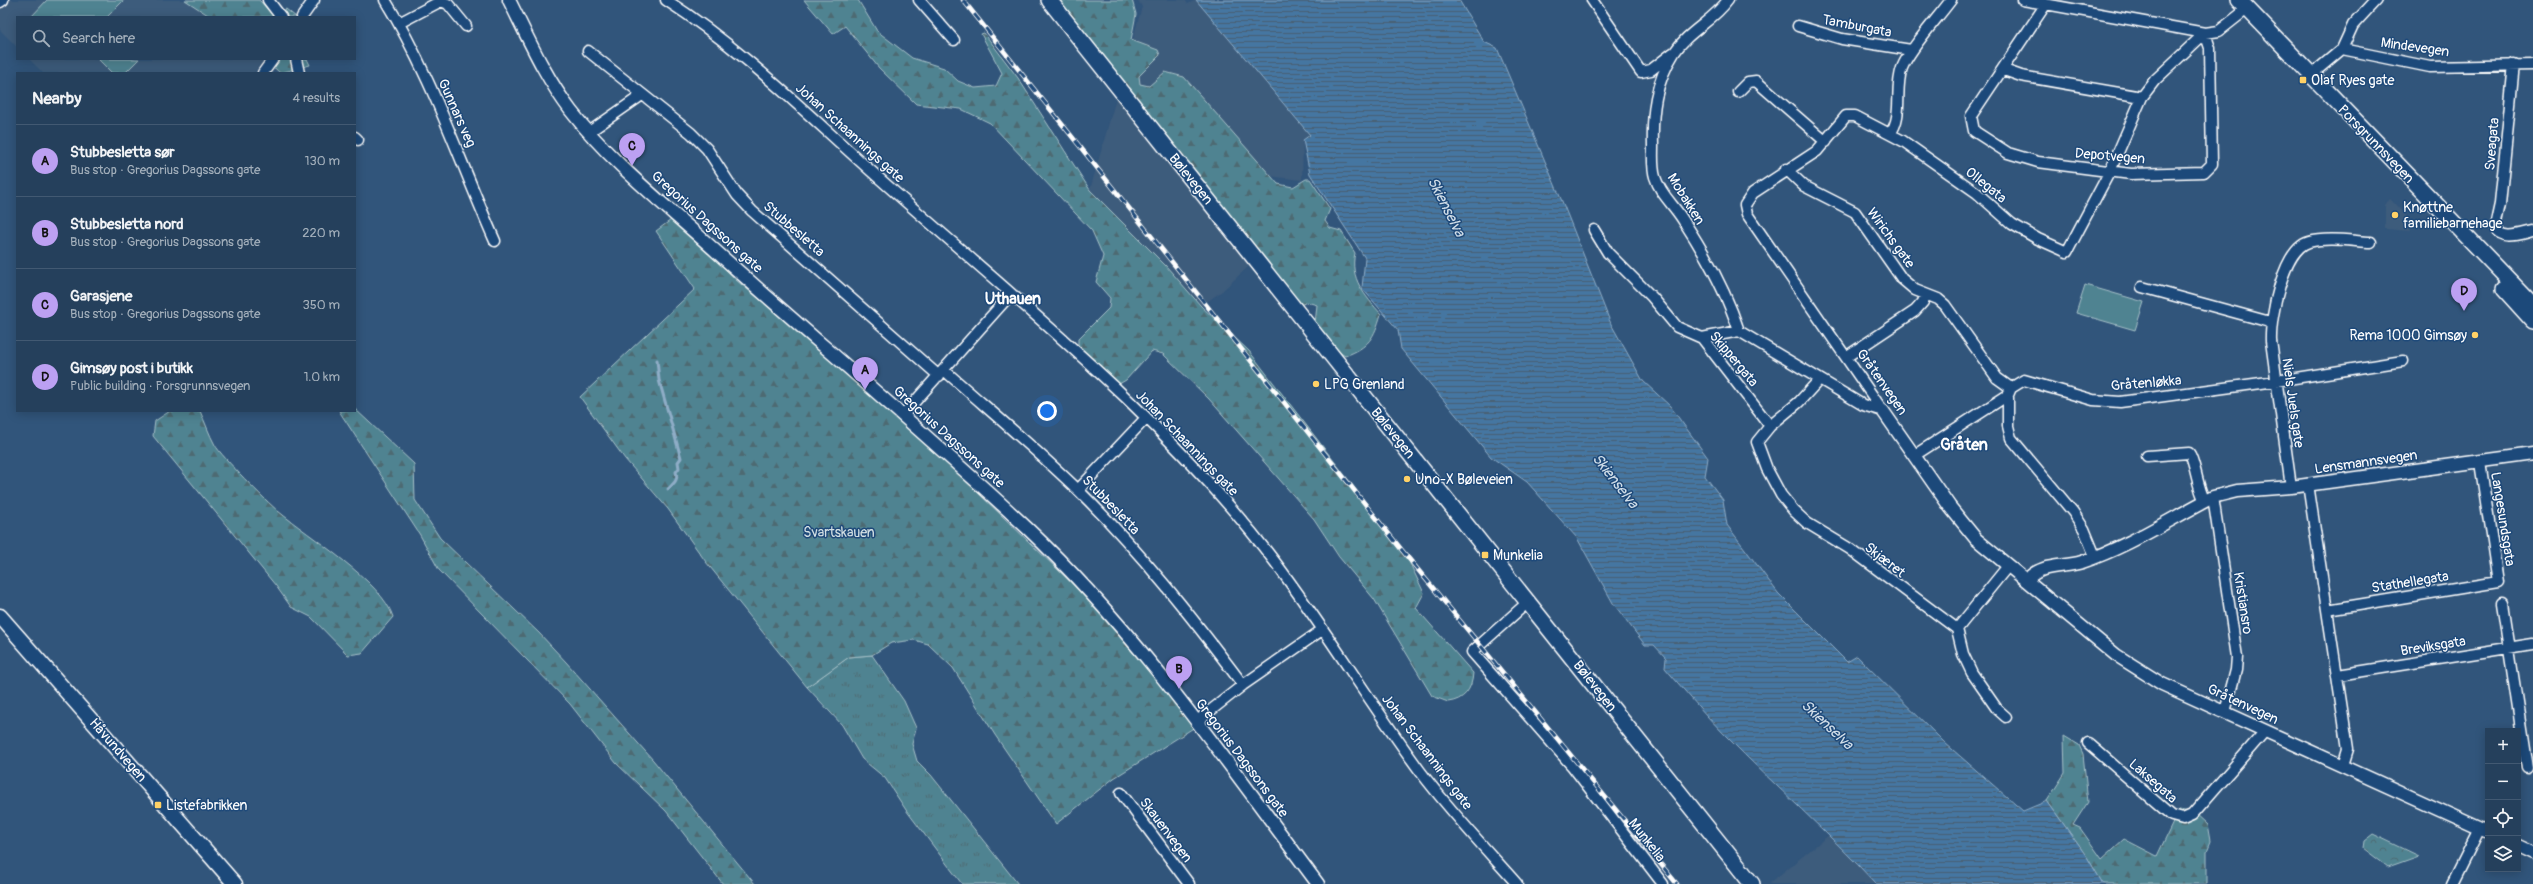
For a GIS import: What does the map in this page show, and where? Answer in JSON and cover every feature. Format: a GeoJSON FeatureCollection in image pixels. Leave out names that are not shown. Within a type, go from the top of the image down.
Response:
{"type":"FeatureCollection","features":[{"type":"Feature","properties":{"kind":"main road","name":"Bølevegen"},"geometry":{"type":"LineString","coordinates":[[1048,0],[1752,884]]}},
{"type":"Feature","properties":{"kind":"main road","name":"Porsgrunnsvegen"},"geometry":{"type":"LineString","coordinates":[[2243,4],[2447,218],[2455,224],[2533,305]]}},
{"type":"Feature","properties":{"kind":"main road","name":"Porsgrunnsvegen"},"geometry":{"type":"LineString","coordinates":[[2447,218],[2452,227],[2533,321]]}},
{"type":"Feature","properties":{"kind":"main road","name":"Håvundvegen"},"geometry":{"type":"LineString","coordinates":[[0,616],[235,884]]}},
{"type":"Feature","properties":{"kind":"street"},"geometry":{"type":"LineString","coordinates":[[268,0],[281,16]]}},
{"type":"Feature","properties":{"kind":"street"},"geometry":{"type":"LineString","coordinates":[[303,16],[314,0]]}},
{"type":"Feature","properties":{"kind":"street","name":"Gunnars veg"},"geometry":{"type":"LineString","coordinates":[[385,0],[399,23],[438,100],[495,241]]}},
{"type":"Feature","properties":{"kind":"street"},"geometry":{"type":"LineString","coordinates":[[399,23],[440,0],[448,4],[466,26]]}},
{"type":"Feature","properties":{"kind":"street","name":"Gregorius Dagssons gate"},"geometry":{"type":"LineString","coordinates":[[509,0],[541,65],[566,104],[589,132],[668,208],[1000,503],[1071,572],[1114,619],[1196,722],[1318,884]]}},
{"type":"Feature","properties":{"kind":"street","name":"Johan Schaannings gate"},"geometry":{"type":"LineString","coordinates":[[666,0],[696,19],[733,48],[1010,294],[1146,418],[1199,473],[1275,562],[1420,770],[1517,884]]}},
{"type":"Feature","properties":{"kind":"street"},"geometry":{"type":"LineString","coordinates":[[919,0],[954,40]]}},
{"type":"Feature","properties":{"kind":"street","name":"Mobakken"},"geometry":{"type":"LineString","coordinates":[[1592,0],[1632,62],[1641,72],[1651,70],[1669,54],[1674,53]]}},
{"type":"Feature","properties":{"kind":"street","name":"Mobakken"},"geometry":{"type":"LineString","coordinates":[[1728,0],[1687,37],[1674,53],[1657,88],[1653,105],[1655,176],[1660,188],[1682,218],[1719,279],[1739,331]]}},
{"type":"Feature","properties":{"kind":"street"},"geometry":{"type":"LineString","coordinates":[[1890,134],[1898,121],[1902,69],[1911,50],[1920,42],[1951,0]]}},
{"type":"Feature","properties":{"kind":"street"},"geometry":{"type":"LineString","coordinates":[[2023,0],[2205,33],[2219,31],[2243,4]]}},
{"type":"Feature","properties":{"kind":"street"},"geometry":{"type":"LineString","coordinates":[[2311,75],[2342,49],[2353,25],[2376,0]]}},
{"type":"Feature","properties":{"kind":"street","name":"Depotvegen"},"geometry":{"type":"LineString","coordinates":[[2046,4],[2004,70],[1971,116],[1974,131],[2008,153],[2038,162],[2131,174],[2198,172],[2209,169],[2213,156],[2210,48],[2205,33]]}},
{"type":"Feature","properties":{"kind":"street","name":"Tamburgata"},"geometry":{"type":"LineString","coordinates":[[1798,26],[1842,39],[1911,50]]}},
{"type":"Feature","properties":{"kind":"street"},"geometry":{"type":"LineString","coordinates":[[2110,171],[2142,97],[2155,80],[2205,33]]}},
{"type":"Feature","properties":{"kind":"street","name":"Mindevegen"},"geometry":{"type":"LineString","coordinates":[[2342,49],[2430,67],[2462,68],[2514,64],[2533,65]]}},
{"type":"Feature","properties":{"kind":"street","name":"Stubbesletta"},"geometry":{"type":"LineString","coordinates":[[588,52],[691,132],[707,149],[737,195],[752,211],[1078,490],[1136,550],[1179,600],[1243,685]]}},
{"type":"Feature","properties":{"kind":"street"},"geometry":{"type":"LineString","coordinates":[[264,72],[272,60]]}},
{"type":"Feature","properties":{"kind":"street"},"geometry":{"type":"LineString","coordinates":[[296,60],[299,72]]}},
{"type":"Feature","properties":{"kind":"street","name":"Sveagata"},"geometry":{"type":"LineString","coordinates":[[2514,64],[2500,204],[2495,227],[2500,234],[2508,236],[2533,231]]}},
{"type":"Feature","properties":{"kind":"street"},"geometry":{"type":"LineString","coordinates":[[2004,70],[2021,76],[2142,97]]}},
{"type":"Feature","properties":{"kind":"street"},"geometry":{"type":"LineString","coordinates":[[1738,92],[1748,82],[1756,81],[1826,142],[1817,151],[1786,169]]}},
{"type":"Feature","properties":{"kind":"street"},"geometry":{"type":"LineString","coordinates":[[589,132],[642,95]]}},
{"type":"Feature","properties":{"kind":"street","name":"Ollegata"},"geometry":{"type":"LineString","coordinates":[[1826,142],[1843,119],[1850,115],[1890,134],[1971,190],[2012,224],[2038,239],[2067,252],[2110,171]]}},
{"type":"Feature","properties":{"kind":"street","name":"Gråtenvegen"},"geometry":{"type":"LineString","coordinates":[[1786,169],[1753,193],[1745,205],[1747,214],[1883,411],[1965,525],[1984,546],[2008,566],[2028,579],[2131,666],[2162,684],[2484,830]]}},
{"type":"Feature","properties":{"kind":"street","name":"Wirichs gate"},"geometry":{"type":"LineString","coordinates":[[1786,169],[1804,186],[1855,212],[1902,279],[1925,295],[1945,306],[2010,392]]}},
{"type":"Feature","properties":{"kind":"street","name":"Skippergata"},"geometry":{"type":"LineString","coordinates":[[1594,230],[1608,253],[1677,326],[1702,338],[1770,426]]}},
{"type":"Feature","properties":{"kind":"street","name":"Niels Juels gate"},"geometry":{"type":"LineString","coordinates":[[2291,487],[2276,381],[2270,322],[2286,270],[2294,251],[2300,246],[2320,241],[2371,242]]}},
{"type":"Feature","properties":{"kind":"street"},"geometry":{"type":"LineString","coordinates":[[2142,288],[2270,322]]}},
{"type":"Feature","properties":{"kind":"street"},"geometry":{"type":"LineString","coordinates":[[902,416],[1010,294]]}},
{"type":"Feature","properties":{"kind":"street"},"geometry":{"type":"LineString","coordinates":[[1846,358],[1915,311],[1923,302],[1925,295]]}},
{"type":"Feature","properties":{"kind":"street"},"geometry":{"type":"LineString","coordinates":[[1702,338],[1739,331],[1863,405],[1883,411]]}},
{"type":"Feature","properties":{"kind":"street","name":"Gråtenløkka"},"geometry":{"type":"LineString","coordinates":[[1915,455],[2010,392],[2024,380],[2093,400],[2120,402],[2276,381],[2403,361]]}},
{"type":"Feature","properties":{"kind":"street"},"geometry":{"type":"LineString","coordinates":[[1770,426],[1800,402],[1819,380]]}},
{"type":"Feature","properties":{"kind":"street"},"geometry":{"type":"LineString","coordinates":[[2010,392],[2008,426],[2011,438],[2073,512],[2084,529],[2095,556]]}},
{"type":"Feature","properties":{"kind":"street"},"geometry":{"type":"LineString","coordinates":[[1078,490],[1146,418]]}},
{"type":"Feature","properties":{"kind":"street","name":"Skjæret"},"geometry":{"type":"LineString","coordinates":[[1770,426],[1759,438],[1757,446],[1781,495],[1794,511],[1807,523],[1850,549],[1957,629]]}},
{"type":"Feature","properties":{"kind":"street"},"geometry":{"type":"LineString","coordinates":[[2147,456],[2188,453],[2192,460],[2199,491],[2209,499]]}},
{"type":"Feature","properties":{"kind":"street","name":"Lensmannsvegen"},"geometry":{"type":"LineString","coordinates":[[2028,579],[2041,569],[2072,565],[2095,556],[2209,499],[2237,491],[2291,487],[2533,454]]}},
{"type":"Feature","properties":{"kind":"street","name":"Langesundsgata"},"geometry":{"type":"LineString","coordinates":[[2480,462],[2498,582]]}},
{"type":"Feature","properties":{"kind":"street"},"geometry":{"type":"LineString","coordinates":[[2308,484],[2348,749],[2343,765]]}},
{"type":"Feature","properties":{"kind":"street","name":"Kristiansro"},"geometry":{"type":"LineString","coordinates":[[2209,499],[2237,657],[2236,670],[2225,712]]}},
{"type":"Feature","properties":{"kind":"street"},"geometry":{"type":"LineString","coordinates":[[2006,717],[1997,709],[1972,673],[1963,654],[1957,629],[2008,566]]}},
{"type":"Feature","properties":{"kind":"street","name":"Stathellegata"},"geometry":{"type":"LineString","coordinates":[[2327,610],[2498,582]]}},
{"type":"Feature","properties":{"kind":"street","name":"Munkelia"},"geometry":{"type":"LineString","coordinates":[[1528,602],[1472,652],[1573,767],[1663,884]]}},
{"type":"Feature","properties":{"kind":"street"},"geometry":{"type":"LineString","coordinates":[[2502,603],[2526,769]]}},
{"type":"Feature","properties":{"kind":"street"},"geometry":{"type":"LineString","coordinates":[[1196,722],[1243,685],[1322,630]]}},
{"type":"Feature","properties":{"kind":"street","name":"Breviksgata"},"geometry":{"type":"LineString","coordinates":[[2338,675],[2533,644]]}},
{"type":"Feature","properties":{"kind":"street","name":"Laksegata"},"geometry":{"type":"LineString","coordinates":[[2088,743],[2172,816],[2183,819],[2192,816],[2265,731]]}},
{"type":"Feature","properties":{"kind":"street","name":"Skauenvegen"},"geometry":{"type":"LineString","coordinates":[[1121,793],[1189,884]]}},
{"type":"Feature","properties":{"kind":"street"},"geometry":{"type":"LineString","coordinates":[[2452,884],[2484,830]]}},
{"type":"Feature","properties":{"kind":"street"},"geometry":{"type":"LineString","coordinates":[[2521,847],[2533,853]]}},
{"type":"Feature","properties":{"kind":"shaded area"},"geometry":{"type":"Polygon","coordinates":[[[3,0],[264,0],[275,16],[16,16],[16,46],[0,30],[0,2],[3,0]]]}},
{"type":"Feature","properties":{"kind":"shaded area"},"geometry":{"type":"Polygon","coordinates":[[[1138,0],[1185,0],[1188,4],[1196,0],[1310,135],[1303,140],[1302,180],[1269,176],[1222,210],[1249,266],[1222,291],[1201,306],[1166,266],[1090,190],[1142,7],[1138,0]]]}},
{"type":"Feature","properties":{"kind":"shaded area"},"geometry":{"type":"Polygon","coordinates":[[[30,60],[263,60],[255,72],[42,72],[30,60]]]}},
{"type":"Feature","properties":{"kind":"shaded area","name":"Knøttne familiebarnehage"},"geometry":{"type":"Polygon","coordinates":[[[2390,199],[2414,224],[2409,227],[2410,231],[2385,229],[2385,205],[2390,199]]]}},
{"type":"Feature","properties":{"kind":"shaded area"},"geometry":{"type":"Polygon","coordinates":[[[1829,835],[1876,884],[1770,883],[1829,835]]]}},
{"type":"Feature","properties":{"kind":"green space"},"geometry":{"type":"Polygon","coordinates":[[[47,0],[124,0],[108,16],[32,16],[47,0]]]}},
{"type":"Feature","properties":{"kind":"green space"},"geometry":{"type":"Polygon","coordinates":[[[185,0],[259,0],[274,16],[209,16],[185,0]]]}},
{"type":"Feature","properties":{"kind":"green space"},"geometry":{"type":"Polygon","coordinates":[[[804,0],[858,0],[877,31],[912,58],[944,68],[958,81],[975,88],[996,86],[1002,73],[981,34],[984,33],[1018,78],[1090,190],[1166,266],[1201,306],[1249,351],[1405,553],[1424,593],[1416,608],[1473,673],[1469,689],[1463,696],[1454,701],[1448,702],[1432,696],[1374,599],[1339,557],[1314,519],[1209,399],[1163,354],[1152,351],[1126,380],[1119,384],[1078,348],[1078,339],[1109,308],[1110,298],[1096,282],[1103,256],[1092,231],[990,123],[961,109],[916,104],[879,68],[845,26],[833,34],[804,0]]]}},
{"type":"Feature","properties":{"kind":"green space"},"geometry":{"type":"Polygon","coordinates":[[[1059,0],[1132,0],[1136,14],[1131,40],[1158,50],[1160,55],[1139,76],[1140,84],[1149,86],[1165,72],[1184,77],[1278,184],[1293,187],[1306,179],[1310,179],[1330,209],[1325,221],[1330,228],[1341,231],[1355,253],[1354,271],[1356,279],[1369,300],[1381,314],[1373,335],[1365,345],[1353,353],[1345,356],[1336,350],[1315,324],[1317,305],[1307,302],[1298,306],[1059,0]]]}},
{"type":"Feature","properties":{"kind":"green space"},"geometry":{"type":"Polygon","coordinates":[[[286,9],[295,16],[274,16],[286,9]]]}},
{"type":"Feature","properties":{"kind":"green space"},"geometry":{"type":"Polygon","coordinates":[[[99,60],[138,60],[126,72],[111,72],[99,60]]]}},
{"type":"Feature","properties":{"kind":"green space"},"geometry":{"type":"Polygon","coordinates":[[[266,60],[308,60],[310,65],[284,72],[279,72],[266,60]]]}},
{"type":"Feature","properties":{"kind":"green space","name":"Svartskauen"},"geometry":{"type":"Polygon","coordinates":[[[671,220],[697,240],[736,280],[791,325],[946,462],[1110,620],[1195,727],[1114,778],[1056,824],[995,735],[953,668],[928,644],[914,640],[891,643],[872,655],[849,657],[807,687],[706,562],[668,509],[625,459],[580,397],[695,289],[656,231],[671,220]]]}},
{"type":"Feature","properties":{"kind":"green space"},"geometry":{"type":"Polygon","coordinates":[[[2085,285],[2144,302],[2135,330],[2076,313],[2085,285]]]}},
{"type":"Feature","properties":{"kind":"green space"},"geometry":{"type":"Polygon","coordinates":[[[356,410],[414,464],[415,500],[440,538],[539,633],[566,662],[653,760],[755,884],[723,884],[666,811],[616,763],[570,704],[439,570],[420,535],[340,412],[356,412],[356,410]]]}},
{"type":"Feature","properties":{"kind":"green space"},"geometry":{"type":"Polygon","coordinates":[[[168,412],[200,412],[215,445],[244,478],[278,511],[343,560],[375,589],[386,603],[393,617],[362,653],[348,655],[311,617],[291,607],[276,586],[153,436],[155,421],[168,412]]]}},
{"type":"Feature","properties":{"kind":"green space"},"geometry":{"type":"Polygon","coordinates":[[[872,655],[904,701],[916,728],[912,744],[917,761],[931,775],[1018,884],[962,884],[906,810],[885,778],[862,759],[842,725],[807,687],[849,657],[872,655]]]}},
{"type":"Feature","properties":{"kind":"green space"},"geometry":{"type":"Polygon","coordinates":[[[2064,736],[2079,745],[2083,754],[2088,802],[2073,825],[2080,828],[2102,859],[2124,839],[2157,856],[2179,810],[2196,813],[2208,824],[2211,841],[2207,851],[2207,884],[2103,884],[2087,857],[2047,801],[2065,773],[2064,736]]]}},
{"type":"Feature","properties":{"kind":"green space"},"geometry":{"type":"Polygon","coordinates":[[[2373,834],[2419,856],[2388,867],[2363,848],[2364,841],[2373,834]]]}},
{"type":"Feature","properties":{"kind":"water","name":"Skienselva"},"geometry":{"type":"Polygon","coordinates":[[[1196,0],[1459,0],[1484,42],[1497,48],[1564,206],[1611,324],[1643,381],[1670,406],[1708,458],[1705,476],[1723,500],[1727,525],[1778,593],[1847,662],[1857,656],[1945,743],[2023,811],[2047,801],[2087,857],[2103,884],[1876,884],[1710,720],[1665,668],[1666,658],[1654,645],[1645,645],[1613,603],[1577,538],[1527,482],[1491,457],[1401,349],[1398,330],[1362,288],[1365,258],[1310,174],[1303,140],[1310,135],[1196,0]]]}},
{"type":"Feature","properties":{"kind":"waterway"},"geometry":{"type":"LineString","coordinates":[[657,360],[659,380],[681,458],[678,462],[679,468],[676,472],[676,480],[668,489]]}},
{"type":"Feature","properties":{"kind":"railway"},"geometry":{"type":"LineString","coordinates":[[963,0],[1405,554],[1677,884]]}},
{"type":"Feature","properties":{"kind":"place","name":"Olaf Ryes gate"},"geometry":{"type":"Point","coordinates":[2303,80]}},
{"type":"Feature","properties":{"kind":"place","name":"Garasjene"},"geometry":{"type":"Point","coordinates":[632,166]}},
{"type":"Feature","properties":{"kind":"place","name":"Knøttne familiebarnehage"},"geometry":{"type":"Point","coordinates":[2395,215]}},
{"type":"Feature","properties":{"kind":"place","name":"Gimsøy post i butikk"},"geometry":{"type":"Point","coordinates":[2464,311]}},
{"type":"Feature","properties":{"kind":"place","name":"Rema 1000 Gimsøy"},"geometry":{"type":"Point","coordinates":[2475,335]}},
{"type":"Feature","properties":{"kind":"place","name":"LPG Grenland"},"geometry":{"type":"Point","coordinates":[1316,384]}},
{"type":"Feature","properties":{"kind":"place","name":"Stubbesletta sør"},"geometry":{"type":"Point","coordinates":[865,390]}},
{"type":"Feature","properties":{"kind":"place","name":"Uno-X Bøleveien"},"geometry":{"type":"Point","coordinates":[1407,479]}},
{"type":"Feature","properties":{"kind":"place","name":"Munkelia"},"geometry":{"type":"Point","coordinates":[1485,555]}},
{"type":"Feature","properties":{"kind":"place","name":"Stubbesletta nord"},"geometry":{"type":"Point","coordinates":[1179,689]}},
{"type":"Feature","properties":{"kind":"place","name":"Listefabrikken"},"geometry":{"type":"Point","coordinates":[158,805]}},
{"type":"Feature","properties":{"kind":"district","name":"Uthauen"},"geometry":{"type":"Point","coordinates":[1013,299]}},
{"type":"Feature","properties":{"kind":"district","name":"Gråten"},"geometry":{"type":"Point","coordinates":[1964,445]}}]}
